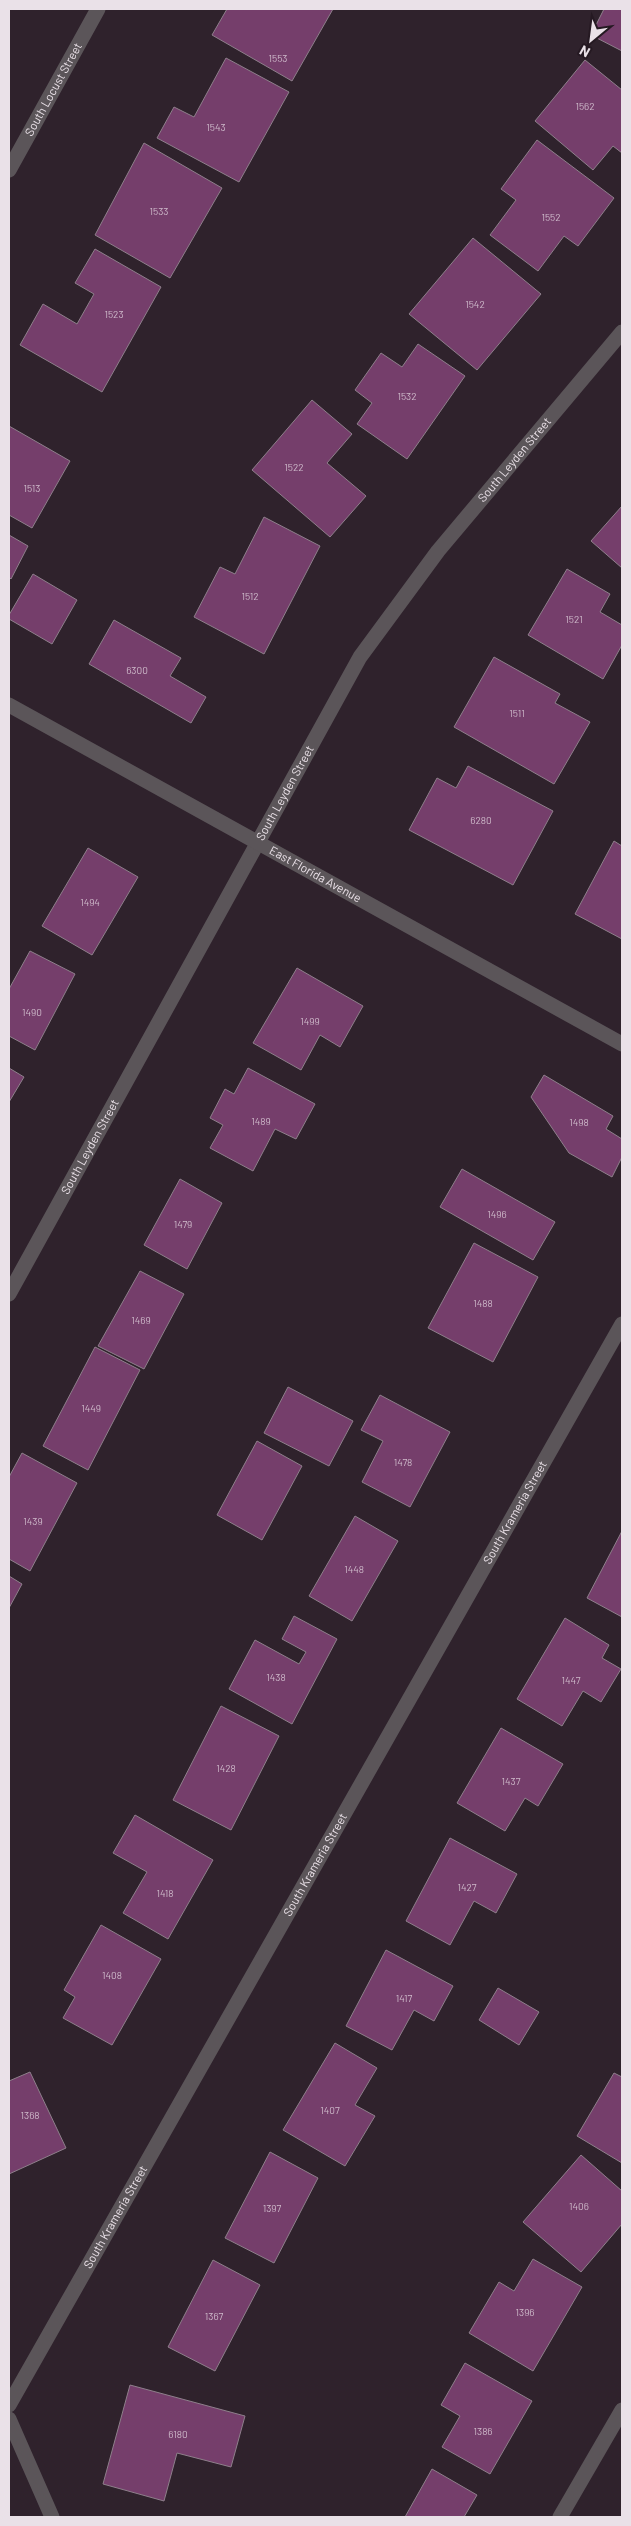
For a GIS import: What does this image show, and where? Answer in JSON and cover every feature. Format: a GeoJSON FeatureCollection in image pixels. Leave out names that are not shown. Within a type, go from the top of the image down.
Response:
{"type":"FeatureCollection","features":[{"type":"Feature","properties":{"kind":"street","name":"South Locust Street"},"geometry":{"type":"LineString","coordinates":[[9,170],[98,9]]}},
{"type":"Feature","properties":{"kind":"street","name":"South Leyden Street"},"geometry":{"type":"LineString","coordinates":[[9,1294],[360,657],[438,551],[622,332]]}},
{"type":"Feature","properties":{"kind":"street","name":"East Florida Avenue"},"geometry":{"type":"LineString","coordinates":[[9,705],[257,844],[622,1044]]}},
{"type":"Feature","properties":{"kind":"street","name":"South Krameria Street"},"geometry":{"type":"LineString","coordinates":[[9,2405],[622,1324]]}},
{"type":"Feature","properties":{"kind":"street"},"geometry":{"type":"LineString","coordinates":[[560,2517],[622,2410]]}},
{"type":"Feature","properties":{"kind":"street"},"geometry":{"type":"LineString","coordinates":[[9,2419],[52,2517]]}},
{"type":"Feature","properties":{"kind":"building"},"geometry":{"type":"Polygon","coordinates":[[[227,9],[333,9],[292,81],[212,35],[227,9]]]}},
{"type":"Feature","properties":{"kind":"building"},"geometry":{"type":"Polygon","coordinates":[[[604,9],[622,9],[622,51],[591,35],[604,9]]]}},
{"type":"Feature","properties":{"kind":"building"},"geometry":{"type":"Polygon","coordinates":[[[226,58],[289,92],[239,182],[157,138],[174,107],[194,117],[226,58]]]}},
{"type":"Feature","properties":{"kind":"building"},"geometry":{"type":"Polygon","coordinates":[[[585,60],[622,90],[622,153],[613,146],[593,170],[535,121],[585,60]]]}},
{"type":"Feature","properties":{"kind":"building"},"geometry":{"type":"Polygon","coordinates":[[[537,140],[614,198],[578,246],[564,236],[538,271],[490,235],[516,200],[501,189],[537,140]]]}},
{"type":"Feature","properties":{"kind":"building"},"geometry":{"type":"Polygon","coordinates":[[[144,143],[222,188],[170,278],[95,235],[144,143]]]}},
{"type":"Feature","properties":{"kind":"building"},"geometry":{"type":"Polygon","coordinates":[[[473,238],[541,294],[477,370],[409,314],[473,238]]]}},
{"type":"Feature","properties":{"kind":"building"},"geometry":{"type":"Polygon","coordinates":[[[95,249],[161,287],[102,392],[20,345],[43,304],[77,324],[94,294],[75,283],[95,249]]]}},
{"type":"Feature","properties":{"kind":"building"},"geometry":{"type":"Polygon","coordinates":[[[418,344],[465,376],[407,459],[357,424],[372,403],[355,390],[381,353],[402,367],[418,344]]]}},
{"type":"Feature","properties":{"kind":"building"},"geometry":{"type":"Polygon","coordinates":[[[312,400],[352,434],[327,463],[366,496],[330,537],[252,470],[312,400]]]}},
{"type":"Feature","properties":{"kind":"building"},"geometry":{"type":"Polygon","coordinates":[[[9,426],[70,461],[32,528],[9,515],[9,426]]]}},
{"type":"Feature","properties":{"kind":"building"},"geometry":{"type":"Polygon","coordinates":[[[622,506],[622,568],[591,541],[622,506]]]}},
{"type":"Feature","properties":{"kind":"building"},"geometry":{"type":"Polygon","coordinates":[[[264,517],[320,546],[264,654],[194,617],[220,567],[235,574],[264,517]]]}},
{"type":"Feature","properties":{"kind":"building"},"geometry":{"type":"Polygon","coordinates":[[[9,535],[28,546],[11,579],[9,577],[9,535]]]}},
{"type":"Feature","properties":{"kind":"building"},"geometry":{"type":"Polygon","coordinates":[[[567,569],[610,594],[600,612],[622,625],[622,645],[603,679],[528,635],[567,569]]]}},
{"type":"Feature","properties":{"kind":"building"},"geometry":{"type":"Polygon","coordinates":[[[33,574],[77,600],[52,644],[9,619],[9,615],[33,574]]]}},
{"type":"Feature","properties":{"kind":"building"},"geometry":{"type":"Polygon","coordinates":[[[114,620],[181,658],[170,676],[206,697],[191,723],[89,664],[114,620]]]}},
{"type":"Feature","properties":{"kind":"building"},"geometry":{"type":"Polygon","coordinates":[[[494,657],[560,694],[555,703],[590,722],[554,784],[454,727],[494,657]]]}},
{"type":"Feature","properties":{"kind":"building"},"geometry":{"type":"Polygon","coordinates":[[[468,766],[553,811],[513,885],[409,830],[437,778],[456,788],[468,766]]]}},
{"type":"Feature","properties":{"kind":"building"},"geometry":{"type":"Polygon","coordinates":[[[614,841],[622,846],[622,939],[575,914],[614,841]]]}},
{"type":"Feature","properties":{"kind":"building"},"geometry":{"type":"Polygon","coordinates":[[[88,848],[138,877],[92,955],[42,926],[88,848]]]}},
{"type":"Feature","properties":{"kind":"building"},"geometry":{"type":"Polygon","coordinates":[[[30,951],[75,974],[35,1050],[9,1036],[9,989],[30,951]]]}},
{"type":"Feature","properties":{"kind":"building"},"geometry":{"type":"Polygon","coordinates":[[[297,968],[363,1006],[340,1047],[320,1035],[301,1070],[253,1043],[297,968]]]}},
{"type":"Feature","properties":{"kind":"building"},"geometry":{"type":"Polygon","coordinates":[[[9,1068],[24,1077],[9,1102],[9,1068]]]}},
{"type":"Feature","properties":{"kind":"building"},"geometry":{"type":"Polygon","coordinates":[[[248,1068],[315,1104],[296,1139],[275,1129],[253,1171],[210,1148],[223,1125],[210,1118],[225,1089],[234,1094],[248,1068]]]}},
{"type":"Feature","properties":{"kind":"building"},"geometry":{"type":"Polygon","coordinates":[[[544,1075],[613,1116],[606,1129],[622,1139],[622,1157],[612,1177],[569,1153],[531,1097],[544,1075]]]}},
{"type":"Feature","properties":{"kind":"building"},"geometry":{"type":"Polygon","coordinates":[[[462,1169],[555,1222],[533,1260],[440,1207],[462,1169]]]}},
{"type":"Feature","properties":{"kind":"building"},"geometry":{"type":"Polygon","coordinates":[[[180,1179],[222,1203],[187,1269],[144,1245],[180,1179]]]}},
{"type":"Feature","properties":{"kind":"building"},"geometry":{"type":"Polygon","coordinates":[[[474,1243],[538,1277],[493,1362],[428,1328],[474,1243]]]}},
{"type":"Feature","properties":{"kind":"building"},"geometry":{"type":"Polygon","coordinates":[[[140,1271],[184,1294],[144,1369],[98,1346],[140,1271]]]}},
{"type":"Feature","properties":{"kind":"building"},"geometry":{"type":"Polygon","coordinates":[[[95,1347],[140,1370],[88,1470],[43,1446],[95,1347]]]}},
{"type":"Feature","properties":{"kind":"building"},"geometry":{"type":"Polygon","coordinates":[[[288,1387],[353,1421],[329,1466],[264,1433],[288,1387]]]}},
{"type":"Feature","properties":{"kind":"building"},"geometry":{"type":"Polygon","coordinates":[[[380,1395],[450,1432],[410,1507],[362,1482],[383,1441],[361,1430],[380,1395]]]}},
{"type":"Feature","properties":{"kind":"building"},"geometry":{"type":"Polygon","coordinates":[[[257,1441],[302,1466],[262,1540],[217,1515],[257,1441]]]}},
{"type":"Feature","properties":{"kind":"building"},"geometry":{"type":"Polygon","coordinates":[[[22,1453],[77,1483],[30,1571],[9,1559],[9,1477],[22,1453]]]}},
{"type":"Feature","properties":{"kind":"building"},"geometry":{"type":"Polygon","coordinates":[[[355,1516],[398,1541],[352,1621],[309,1596],[355,1516]]]}},
{"type":"Feature","properties":{"kind":"building"},"geometry":{"type":"Polygon","coordinates":[[[622,1531],[622,1617],[587,1598],[622,1531]]]}},
{"type":"Feature","properties":{"kind":"building"},"geometry":{"type":"Polygon","coordinates":[[[9,1576],[22,1584],[9,1608],[9,1576]]]}},
{"type":"Feature","properties":{"kind":"building"},"geometry":{"type":"Polygon","coordinates":[[[294,1616],[337,1639],[292,1724],[229,1689],[255,1640],[299,1664],[306,1652],[282,1639],[294,1616]]]}},
{"type":"Feature","properties":{"kind":"building"},"geometry":{"type":"Polygon","coordinates":[[[565,1618],[609,1645],[602,1658],[621,1669],[601,1702],[583,1691],[562,1726],[517,1699],[565,1618]]]}},
{"type":"Feature","properties":{"kind":"building"},"geometry":{"type":"Polygon","coordinates":[[[221,1706],[279,1736],[231,1830],[173,1800],[221,1706]]]}},
{"type":"Feature","properties":{"kind":"building"},"geometry":{"type":"Polygon","coordinates":[[[501,1728],[563,1764],[538,1806],[525,1798],[505,1831],[457,1803],[501,1728]]]}},
{"type":"Feature","properties":{"kind":"building"},"geometry":{"type":"Polygon","coordinates":[[[135,1815],[213,1860],[168,1939],[123,1913],[147,1872],[113,1853],[135,1815]]]}},
{"type":"Feature","properties":{"kind":"building"},"geometry":{"type":"Polygon","coordinates":[[[450,1838],[517,1874],[496,1913],[474,1901],[450,1945],[406,1921],[450,1838]]]}},
{"type":"Feature","properties":{"kind":"building"},"geometry":{"type":"Polygon","coordinates":[[[101,1925],[161,1959],[112,2045],[63,2018],[75,1997],[64,1990],[101,1925]]]}},
{"type":"Feature","properties":{"kind":"building"},"geometry":{"type":"Polygon","coordinates":[[[386,1950],[453,1986],[434,2021],[414,2010],[392,2050],[346,2026],[386,1950]]]}},
{"type":"Feature","properties":{"kind":"building"},"geometry":{"type":"Polygon","coordinates":[[[498,1988],[539,2012],[519,2045],[479,2020],[498,1988]]]}},
{"type":"Feature","properties":{"kind":"building"},"geometry":{"type":"Polygon","coordinates":[[[335,2043],[377,2068],[355,2105],[375,2116],[345,2166],[283,2130],[335,2043]]]}},
{"type":"Feature","properties":{"kind":"building"},"geometry":{"type":"Polygon","coordinates":[[[30,2072],[66,2148],[9,2174],[9,2081],[30,2072]]]}},
{"type":"Feature","properties":{"kind":"building"},"geometry":{"type":"Polygon","coordinates":[[[614,2073],[622,2077],[622,2163],[577,2136],[614,2073]]]}},
{"type":"Feature","properties":{"kind":"building"},"geometry":{"type":"Polygon","coordinates":[[[270,2152],[318,2178],[274,2263],[225,2238],[270,2152]]]}},
{"type":"Feature","properties":{"kind":"building"},"geometry":{"type":"Polygon","coordinates":[[[581,2155],[622,2191],[622,2224],[581,2272],[523,2222],[581,2155]]]}},
{"type":"Feature","properties":{"kind":"building"},"geometry":{"type":"Polygon","coordinates":[[[533,2259],[582,2287],[533,2371],[469,2333],[499,2282],[514,2291],[533,2259]]]}},
{"type":"Feature","properties":{"kind":"building"},"geometry":{"type":"Polygon","coordinates":[[[213,2260],[260,2285],[215,2371],[168,2347],[213,2260]]]}},
{"type":"Feature","properties":{"kind":"building"},"geometry":{"type":"Polygon","coordinates":[[[465,2363],[532,2401],[490,2474],[442,2447],[460,2416],[441,2405],[465,2363]]]}},
{"type":"Feature","properties":{"kind":"building"},"geometry":{"type":"Polygon","coordinates":[[[130,2385],[245,2416],[231,2467],[177,2453],[164,2501],[103,2484],[130,2385]]]}},
{"type":"Feature","properties":{"kind":"building"},"geometry":{"type":"Polygon","coordinates":[[[432,2469],[477,2495],[464,2517],[405,2517],[432,2469]]]}}]}
